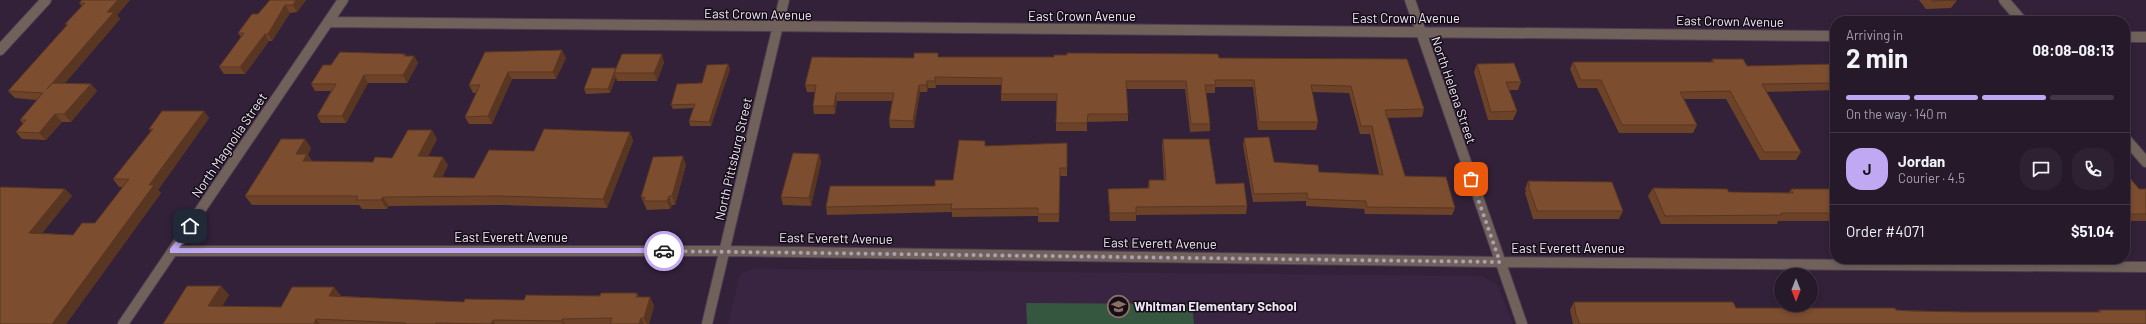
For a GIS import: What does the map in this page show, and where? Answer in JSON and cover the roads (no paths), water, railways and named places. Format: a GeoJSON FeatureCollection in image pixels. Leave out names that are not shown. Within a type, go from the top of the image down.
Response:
{"type":"FeatureCollection","features":[{"type":"Feature","properties":{"kind":"street"},"geometry":{"type":"LineString","coordinates":[[0,50],[46,0]]}},
{"type":"Feature","properties":{"kind":"street","name":"North Magnolia Street"},"geometry":{"type":"LineString","coordinates":[[123,324],[343,0]]}},
{"type":"Feature","properties":{"kind":"street","name":"North Pittsburg Street"},"geometry":{"type":"LineString","coordinates":[[707,324],[784,0]]}},
{"type":"Feature","properties":{"kind":"street","name":"North Helena Street"},"geometry":{"type":"LineString","coordinates":[[1410,0],[1522,324]]}},
{"type":"Feature","properties":{"kind":"street"},"geometry":{"type":"LineString","coordinates":[[2004,0],[2018,16]]}},
{"type":"Feature","properties":{"kind":"street","name":"East Crown Avenue"},"geometry":{"type":"LineString","coordinates":[[329,22],[1830,36]]}},
{"type":"Feature","properties":{"kind":"street"},"geometry":{"type":"LineString","coordinates":[[2130,37],[2146,37]]}},
{"type":"Feature","properties":{"kind":"street"},"geometry":{"type":"LineString","coordinates":[[2130,144],[2146,162]]}},
{"type":"Feature","properties":{"kind":"street","name":"East Everett Avenue"},"geometry":{"type":"LineString","coordinates":[[173,251],[725,251],[1500,262],[2146,267]]}},
{"type":"Feature","properties":{"kind":"place","name":"Whitman Elementary School"},"geometry":{"type":"Point","coordinates":[1119,306]}}]}
